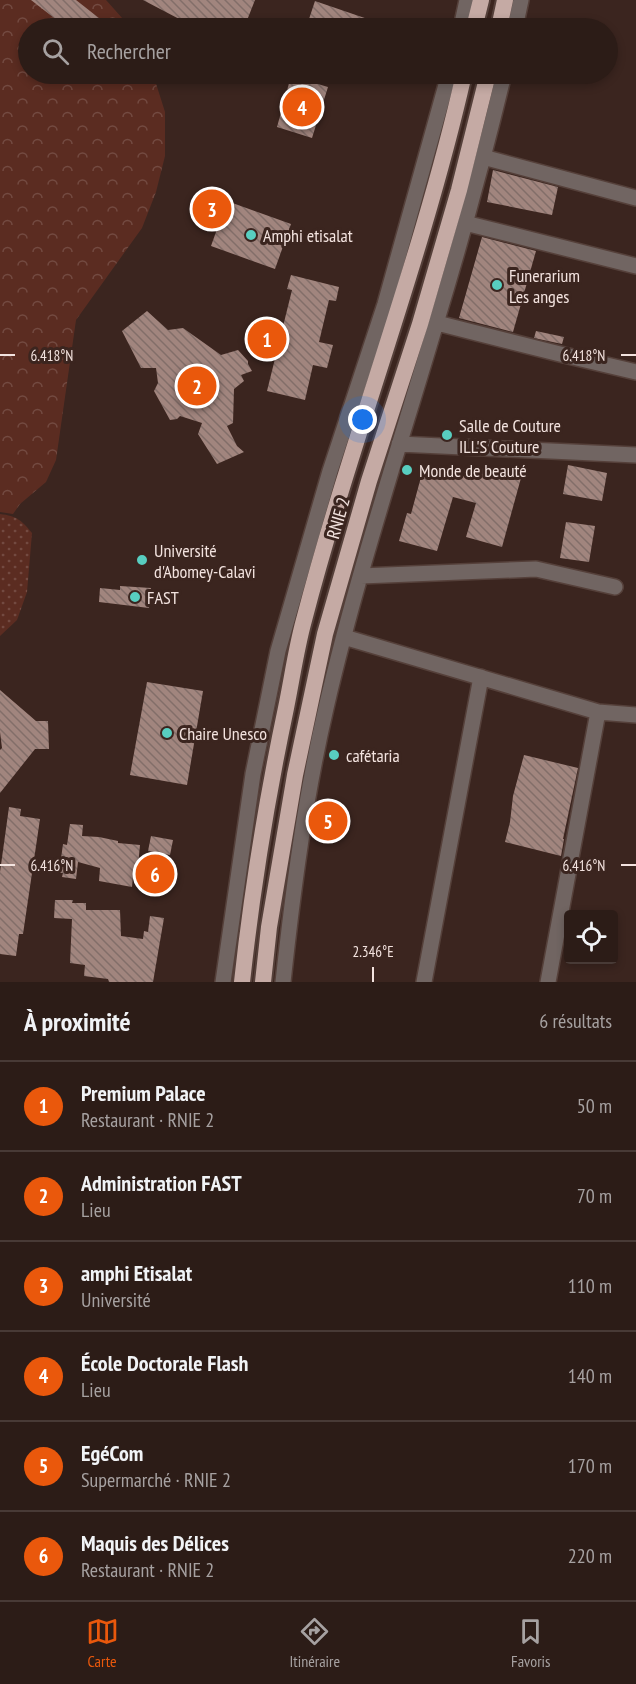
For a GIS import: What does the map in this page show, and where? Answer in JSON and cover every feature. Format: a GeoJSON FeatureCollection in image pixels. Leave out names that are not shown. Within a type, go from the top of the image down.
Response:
{"type":"FeatureCollection","features":[{"type":"Feature","properties":{"kind":"highway"},"geometry":{"type":"LineString","coordinates":[[476,18],[481,0]]}},
{"type":"Feature","properties":{"kind":"highway"},"geometry":{"type":"LineString","coordinates":[[501,18],[505,0]]}},
{"type":"Feature","properties":{"kind":"highway","name":"RNIE 2"},"geometry":{"type":"LineString","coordinates":[[242,982],[248,925],[272,775],[303,622],[437,181],[461,84]]}},
{"type":"Feature","properties":{"kind":"highway","name":"RNIE 2"},"geometry":{"type":"LineString","coordinates":[[263,982],[269,927],[295,775],[325,634],[369,481],[423,313],[459,190],[486,84]]}},
{"type":"Feature","properties":{"kind":"street"},"geometry":{"type":"LineString","coordinates":[[463,18],[467,0]]}},
{"type":"Feature","properties":{"kind":"street"},"geometry":{"type":"LineString","coordinates":[[516,18],[521,0]]}},
{"type":"Feature","properties":{"kind":"street"},"geometry":{"type":"LineString","coordinates":[[223,982],[253,774],[278,651],[330,471],[385,304],[446,84]]}},
{"type":"Feature","properties":{"kind":"street"},"geometry":{"type":"LineString","coordinates":[[283,982],[302,835],[326,710],[361,576],[437,323],[501,84]]}},
{"type":"Feature","properties":{"kind":"street"},"geometry":{"type":"LineString","coordinates":[[483,157],[636,198]]}},
{"type":"Feature","properties":{"kind":"street"},"geometry":{"type":"LineString","coordinates":[[465,223],[636,266]]}},
{"type":"Feature","properties":{"kind":"street"},"geometry":{"type":"LineString","coordinates":[[437,323],[636,372]]}},
{"type":"Feature","properties":{"kind":"street"},"geometry":{"type":"LineString","coordinates":[[399,444],[636,455]]}},
{"type":"Feature","properties":{"kind":"street"},"geometry":{"type":"LineString","coordinates":[[361,576],[536,569],[615,587]]}},
{"type":"Feature","properties":{"kind":"street"},"geometry":{"type":"LineString","coordinates":[[344,637],[598,712],[636,715]]}},
{"type":"Feature","properties":{"kind":"street"},"geometry":{"type":"LineString","coordinates":[[424,982],[481,677]]}},
{"type":"Feature","properties":{"kind":"street"},"geometry":{"type":"LineString","coordinates":[[548,982],[598,712]]}},
{"type":"Feature","properties":{"kind":"green space"},"geometry":{"type":"Polygon","coordinates":[[[0,0],[106,0],[122,18],[18,18],[18,84],[156,84],[165,112],[165,156],[156,192],[142,228],[76,320],[56,460],[46,482],[20,504],[13,514],[0,512],[0,0]]]}},
{"type":"Feature","properties":{"kind":"green space"},"geometry":{"type":"Polygon","coordinates":[[[0,514],[18,519],[32,533],[27,592],[17,620],[0,636],[0,514]]]}},
{"type":"Feature","properties":{"kind":"building"},"geometry":{"type":"Polygon","coordinates":[[[31,0],[76,0],[99,18],[54,18],[31,0]]]}},
{"type":"Feature","properties":{"kind":"building"},"geometry":{"type":"Polygon","coordinates":[[[143,0],[255,0],[248,18],[177,18],[143,0]]]}},
{"type":"Feature","properties":{"kind":"building"},"geometry":{"type":"Polygon","coordinates":[[[315,1],[365,18],[309,18],[315,1]]]}},
{"type":"Feature","properties":{"kind":"building"},"geometry":{"type":"Polygon","coordinates":[[[289,84],[318,84],[328,87],[312,138],[277,127],[289,84]]]}},
{"type":"Feature","properties":{"kind":"building"},"geometry":{"type":"Polygon","coordinates":[[[493,170],[558,187],[552,215],[487,202],[493,170]]]}},
{"type":"Feature","properties":{"kind":"building","name":"Amphi etisalat"},"geometry":{"type":"Polygon","coordinates":[[[227,201],[291,224],[275,269],[211,246],[227,201]]]}},
{"type":"Feature","properties":{"kind":"building","name":"Funerarium Les anges"},"geometry":{"type":"Polygon","coordinates":[[[482,237],[536,251],[513,332],[459,318],[482,237]]]}},
{"type":"Feature","properties":{"kind":"building"},"geometry":{"type":"Polygon","coordinates":[[[291,275],[339,287],[336,301],[329,300],[319,342],[333,345],[327,368],[313,365],[305,400],[267,391],[292,290],[287,289],[291,275]]]}},
{"type":"Feature","properties":{"kind":"building"},"geometry":{"type":"Polygon","coordinates":[[[147,311],[168,330],[183,328],[221,355],[238,350],[248,361],[252,371],[241,375],[244,381],[234,389],[233,423],[227,426],[237,446],[244,452],[217,464],[198,434],[202,423],[180,416],[170,420],[154,391],[158,383],[156,368],[141,368],[122,331],[147,311]]]}},
{"type":"Feature","properties":{"kind":"building"},"geometry":{"type":"Polygon","coordinates":[[[536,331],[564,337],[562,344],[534,338],[536,331]]]}},
{"type":"Feature","properties":{"kind":"building"},"geometry":{"type":"Polygon","coordinates":[[[568,465],[607,473],[602,501],[563,494],[568,465]]]}},
{"type":"Feature","properties":{"kind":"building"},"geometry":{"type":"Polygon","coordinates":[[[424,466],[479,480],[483,468],[521,478],[502,547],[466,537],[476,503],[453,497],[437,551],[399,541],[407,513],[411,514],[424,466]]]}},
{"type":"Feature","properties":{"kind":"building"},"geometry":{"type":"Polygon","coordinates":[[[566,522],[595,526],[589,562],[560,558],[566,522]]]}},
{"type":"Feature","properties":{"kind":"building","name":"FAST"},"geometry":{"type":"Polygon","coordinates":[[[120,586],[151,588],[149,608],[99,602],[100,588],[120,590],[120,586]]]}},
{"type":"Feature","properties":{"kind":"building","name":"Chaire Unesco"},"geometry":{"type":"Polygon","coordinates":[[[147,682],[203,691],[187,785],[130,775],[147,682]]]}},
{"type":"Feature","properties":{"kind":"building"},"geometry":{"type":"Polygon","coordinates":[[[0,690],[36,721],[48,721],[49,749],[35,749],[0,793],[0,750],[2,748],[0,690]]]}},
{"type":"Feature","properties":{"kind":"building"},"geometry":{"type":"Polygon","coordinates":[[[524,755],[578,768],[561,856],[505,842],[513,796],[524,755]]]}},
{"type":"Feature","properties":{"kind":"building"},"geometry":{"type":"Polygon","coordinates":[[[9,807],[21,809],[20,816],[40,819],[23,934],[19,934],[16,956],[0,954],[0,872],[9,807]]]}},
{"type":"Feature","properties":{"kind":"building"},"geometry":{"type":"Polygon","coordinates":[[[70,824],[83,825],[82,836],[140,845],[138,866],[134,866],[132,887],[99,881],[100,868],[78,862],[76,879],[62,877],[63,873],[59,873],[63,844],[67,845],[70,824]]]}},
{"type":"Feature","properties":{"kind":"building"},"geometry":{"type":"Polygon","coordinates":[[[151,836],[173,840],[170,855],[148,851],[151,836]]]}},
{"type":"Feature","properties":{"kind":"building"},"geometry":{"type":"Polygon","coordinates":[[[55,900],[86,903],[86,910],[120,910],[121,936],[143,939],[144,931],[148,932],[150,916],[164,918],[153,982],[109,982],[108,979],[84,976],[85,965],[70,963],[72,919],[54,918],[55,900]]]}},
{"type":"Feature","properties":{"kind":"place","name":"École Doctorale Flash"},"geometry":{"type":"Point","coordinates":[302,107]}},
{"type":"Feature","properties":{"kind":"place","name":"amphi Etisalat"},"geometry":{"type":"Point","coordinates":[212,209]}},
{"type":"Feature","properties":{"kind":"place","name":"Amphi etisalat"},"geometry":{"type":"Point","coordinates":[251,235]}},
{"type":"Feature","properties":{"kind":"place","name":"Funerarium Les anges"},"geometry":{"type":"Point","coordinates":[497,285]}},
{"type":"Feature","properties":{"kind":"place","name":"Premium Palace"},"geometry":{"type":"Point","coordinates":[267,339]}},
{"type":"Feature","properties":{"kind":"place","name":"Administration FAST"},"geometry":{"type":"Point","coordinates":[197,386]}},
{"type":"Feature","properties":{"kind":"place","name":"Salle de Couture ILL'S Couture"},"geometry":{"type":"Point","coordinates":[447,435]}},
{"type":"Feature","properties":{"kind":"place","name":"Monde de beauté"},"geometry":{"type":"Point","coordinates":[407,470]}},
{"type":"Feature","properties":{"kind":"place","name":"Université d'Abomey-Calavi"},"geometry":{"type":"Point","coordinates":[142,560]}},
{"type":"Feature","properties":{"kind":"place","name":"FAST"},"geometry":{"type":"Point","coordinates":[135,597]}},
{"type":"Feature","properties":{"kind":"place","name":"Chaire Unesco"},"geometry":{"type":"Point","coordinates":[167,733]}},
{"type":"Feature","properties":{"kind":"place","name":"cafétaria"},"geometry":{"type":"Point","coordinates":[334,755]}},
{"type":"Feature","properties":{"kind":"place","name":"EgéCom"},"geometry":{"type":"Point","coordinates":[328,821]}},
{"type":"Feature","properties":{"kind":"place","name":"Maquis des Délices"},"geometry":{"type":"Point","coordinates":[155,874]}}]}
